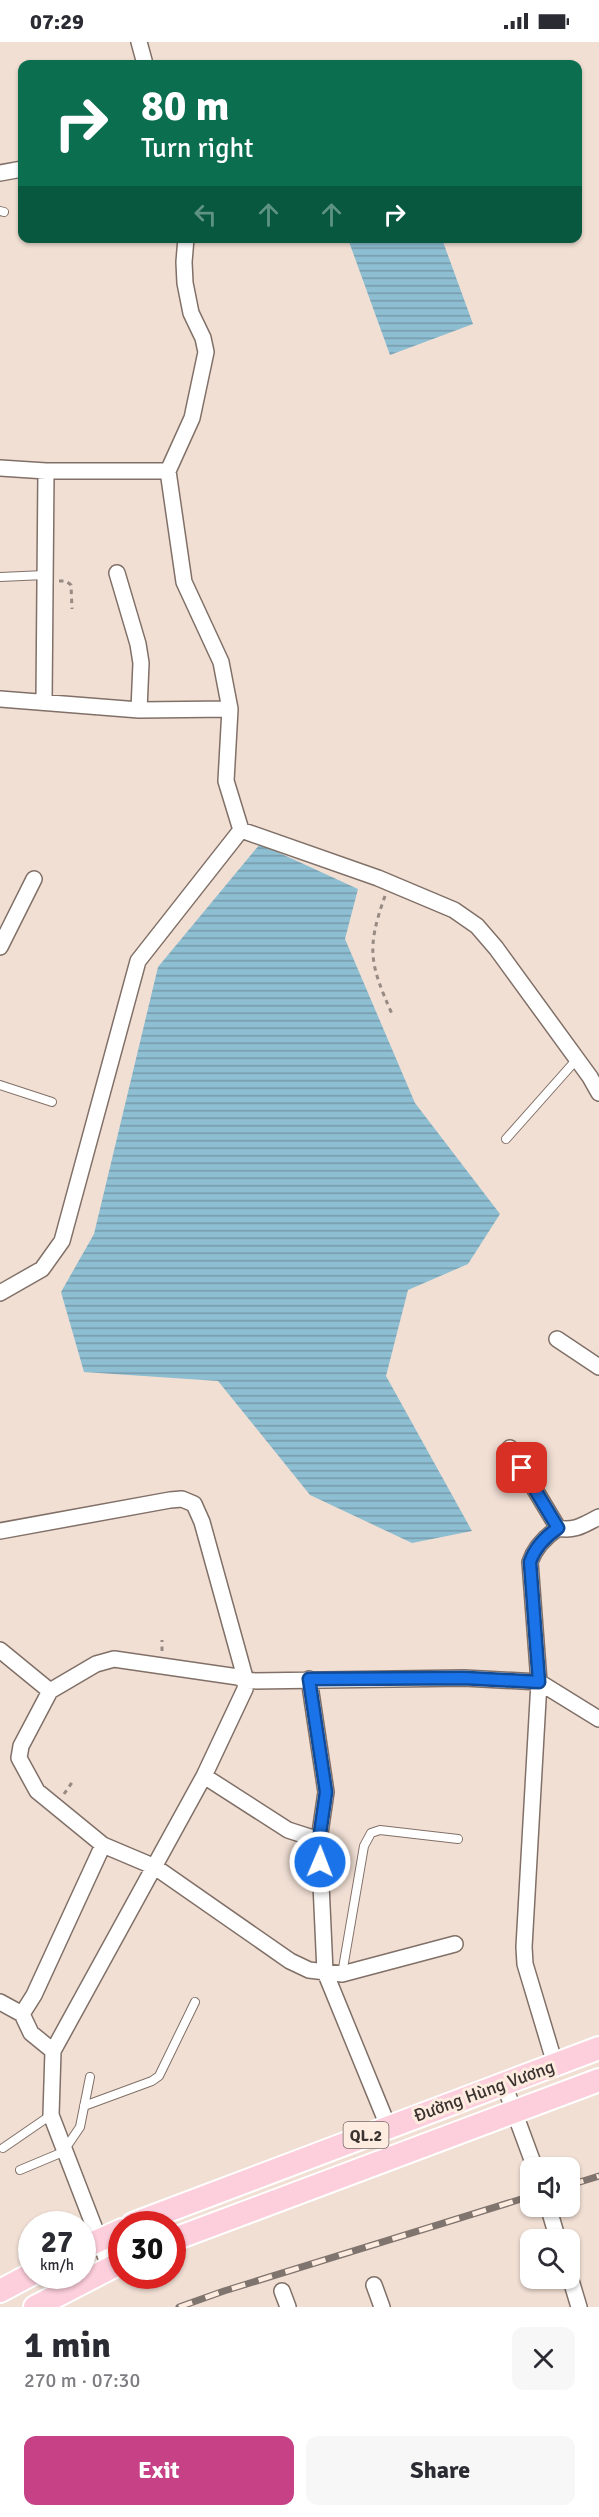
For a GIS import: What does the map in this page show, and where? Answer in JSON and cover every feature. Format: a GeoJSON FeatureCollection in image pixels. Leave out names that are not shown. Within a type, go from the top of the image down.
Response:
{"type":"FeatureCollection","features":[{"type":"Feature","properties":{"kind":"main road","name":"Đường Hùng Vương"},"geometry":{"type":"LineString","coordinates":[[167,2211],[599,2048]]}},
{"type":"Feature","properties":{"kind":"main road","name":"Đường Hùng Vương"},"geometry":{"type":"LineString","coordinates":[[186,2235],[599,2080]]}},
{"type":"Feature","properties":{"kind":"main road"},"geometry":{"type":"LineString","coordinates":[[36,2307],[108,2269]]}},
{"type":"Feature","properties":{"kind":"main road"},"geometry":{"type":"LineString","coordinates":[[0,2291],[18,2281]]}},
{"type":"Feature","properties":{"kind":"street"},"geometry":{"type":"LineString","coordinates":[[140,42],[144,60]]}},
{"type":"Feature","properties":{"kind":"street"},"geometry":{"type":"LineString","coordinates":[[0,173],[18,170]]}},
{"type":"Feature","properties":{"kind":"street"},"geometry":{"type":"LineString","coordinates":[[186,243],[185,283],[191,313],[206,352],[192,418],[168,471],[184,582],[221,662],[230,709],[226,781],[241,830]]}},
{"type":"Feature","properties":{"kind":"street"},"geometry":{"type":"LineString","coordinates":[[0,468],[46,471],[168,471]]}},
{"type":"Feature","properties":{"kind":"street"},"geometry":{"type":"LineString","coordinates":[[44,702],[46,471]]}},
{"type":"Feature","properties":{"kind":"street"},"geometry":{"type":"LineString","coordinates":[[117,573],[141,663],[139,710]]}},
{"type":"Feature","properties":{"kind":"street"},"geometry":{"type":"LineString","coordinates":[[0,699],[139,710],[230,709]]}},
{"type":"Feature","properties":{"kind":"street"},"geometry":{"type":"LineString","coordinates":[[241,830],[389,883],[454,910],[477,926],[496,948],[599,1093]]}},
{"type":"Feature","properties":{"kind":"street"},"geometry":{"type":"LineString","coordinates":[[0,1293],[42,1269],[62,1241],[138,961],[241,830]]}},
{"type":"Feature","properties":{"kind":"street"},"geometry":{"type":"LineString","coordinates":[[0,947],[34,879]]}},
{"type":"Feature","properties":{"kind":"street"},"geometry":{"type":"LineString","coordinates":[[558,1339],[599,1367]]}},
{"type":"Feature","properties":{"kind":"street"},"geometry":{"type":"LineString","coordinates":[[510,1448],[558,1528],[574,1529],[599,1517]]}},
{"type":"Feature","properties":{"kind":"street"},"geometry":{"type":"LineString","coordinates":[[0,1530],[170,1500],[182,1499],[194,1504],[202,1522],[246,1681],[245,1689],[204,1776],[54,2051],[51,2115],[81,2211]]}},
{"type":"Feature","properties":{"kind":"street"},"geometry":{"type":"LineString","coordinates":[[555,2064],[525,1965],[539,1682],[530,1562],[541,1542],[558,1528]]}},
{"type":"Feature","properties":{"kind":"street"},"geometry":{"type":"LineString","coordinates":[[0,1650],[50,1691]]}},
{"type":"Feature","properties":{"kind":"street"},"geometry":{"type":"LineString","coordinates":[[454,1944],[342,1974],[309,1970],[290,1961],[155,1867],[103,1845],[37,1791],[19,1758],[21,1746],[50,1691],[96,1664],[114,1659],[238,1677],[246,1681],[464,1678],[539,1682],[599,1719]]}},
{"type":"Feature","properties":{"kind":"street"},"geometry":{"type":"LineString","coordinates":[[309,1679],[326,1792],[319,1840],[325,1972],[388,2127]]}},
{"type":"Feature","properties":{"kind":"street"},"geometry":{"type":"LineString","coordinates":[[204,1776],[288,1830],[319,1840]]}},
{"type":"Feature","properties":{"kind":"street"},"geometry":{"type":"LineString","coordinates":[[22,2014],[34,1995],[103,1845]]}},
{"type":"Feature","properties":{"kind":"street"},"geometry":{"type":"LineString","coordinates":[[0,2002],[22,2014],[32,2033],[54,2051]]}},
{"type":"Feature","properties":{"kind":"street"},"geometry":{"type":"LineString","coordinates":[[504,2084],[531,2157]]}},
{"type":"Feature","properties":{"kind":"street"},"geometry":{"type":"LineString","coordinates":[[96,2247],[108,2258]]}},
{"type":"Feature","properties":{"kind":"street"},"geometry":{"type":"LineString","coordinates":[[374,2285],[382,2307]]}},
{"type":"Feature","properties":{"kind":"street"},"geometry":{"type":"LineString","coordinates":[[574,2289],[579,2307]]}},
{"type":"Feature","properties":{"kind":"street"},"geometry":{"type":"LineString","coordinates":[[282,2291],[288,2307]]}},
{"type":"Feature","properties":{"kind":"lane"},"geometry":{"type":"LineString","coordinates":[[0,577],[45,578]]}},
{"type":"Feature","properties":{"kind":"lane"},"geometry":{"type":"LineString","coordinates":[[506,1138],[577,1059]]}},
{"type":"Feature","properties":{"kind":"lane"},"geometry":{"type":"LineString","coordinates":[[0,1085],[52,1102]]}},
{"type":"Feature","properties":{"kind":"lane"},"geometry":{"type":"LineString","coordinates":[[342,1974],[364,1846],[371,1833],[380,1830],[458,1839]]}},
{"type":"Feature","properties":{"kind":"lane"},"geometry":{"type":"LineString","coordinates":[[84,2106],[152,2081],[159,2076],[195,2002]]}},
{"type":"Feature","properties":{"kind":"lane"},"geometry":{"type":"LineString","coordinates":[[20,2170],[63,2152],[80,2127],[90,2077]]}},
{"type":"Feature","properties":{"kind":"lane"},"geometry":{"type":"LineString","coordinates":[[3,2148],[51,2115]]}},
{"type":"Feature","properties":{"kind":"path"},"geometry":{"type":"LineString","coordinates":[[45,578],[66,581],[71,585],[72,609]]}},
{"type":"Feature","properties":{"kind":"path"},"geometry":{"type":"LineString","coordinates":[[389,883],[371,949],[377,981],[392,1014]]}},
{"type":"Feature","properties":{"kind":"water"},"geometry":{"type":"Polygon","coordinates":[[[349,243],[443,243],[473,324],[390,355],[349,243]]]}},
{"type":"Feature","properties":{"kind":"water"},"geometry":{"type":"Polygon","coordinates":[[[260,844],[358,889],[345,939],[415,1103],[500,1214],[468,1264],[408,1290],[386,1376],[472,1531],[412,1543],[310,1495],[218,1381],[84,1372],[61,1292],[94,1234],[158,967],[260,844]]]}},
{"type":"Feature","properties":{"kind":"railway"},"geometry":{"type":"LineString","coordinates":[[580,2182],[599,2176]]}},
{"type":"Feature","properties":{"kind":"railway"},"geometry":{"type":"LineString","coordinates":[[179,2307],[520,2199]]}},
{"type":"Feature","properties":{"kind":"route"},"geometry":{"type":"LineString","coordinates":[[320,1862],[319,1840],[326,1792],[309,1679],[464,1678],[539,1682],[530,1562],[541,1542],[558,1528],[522,1468]]}}]}
